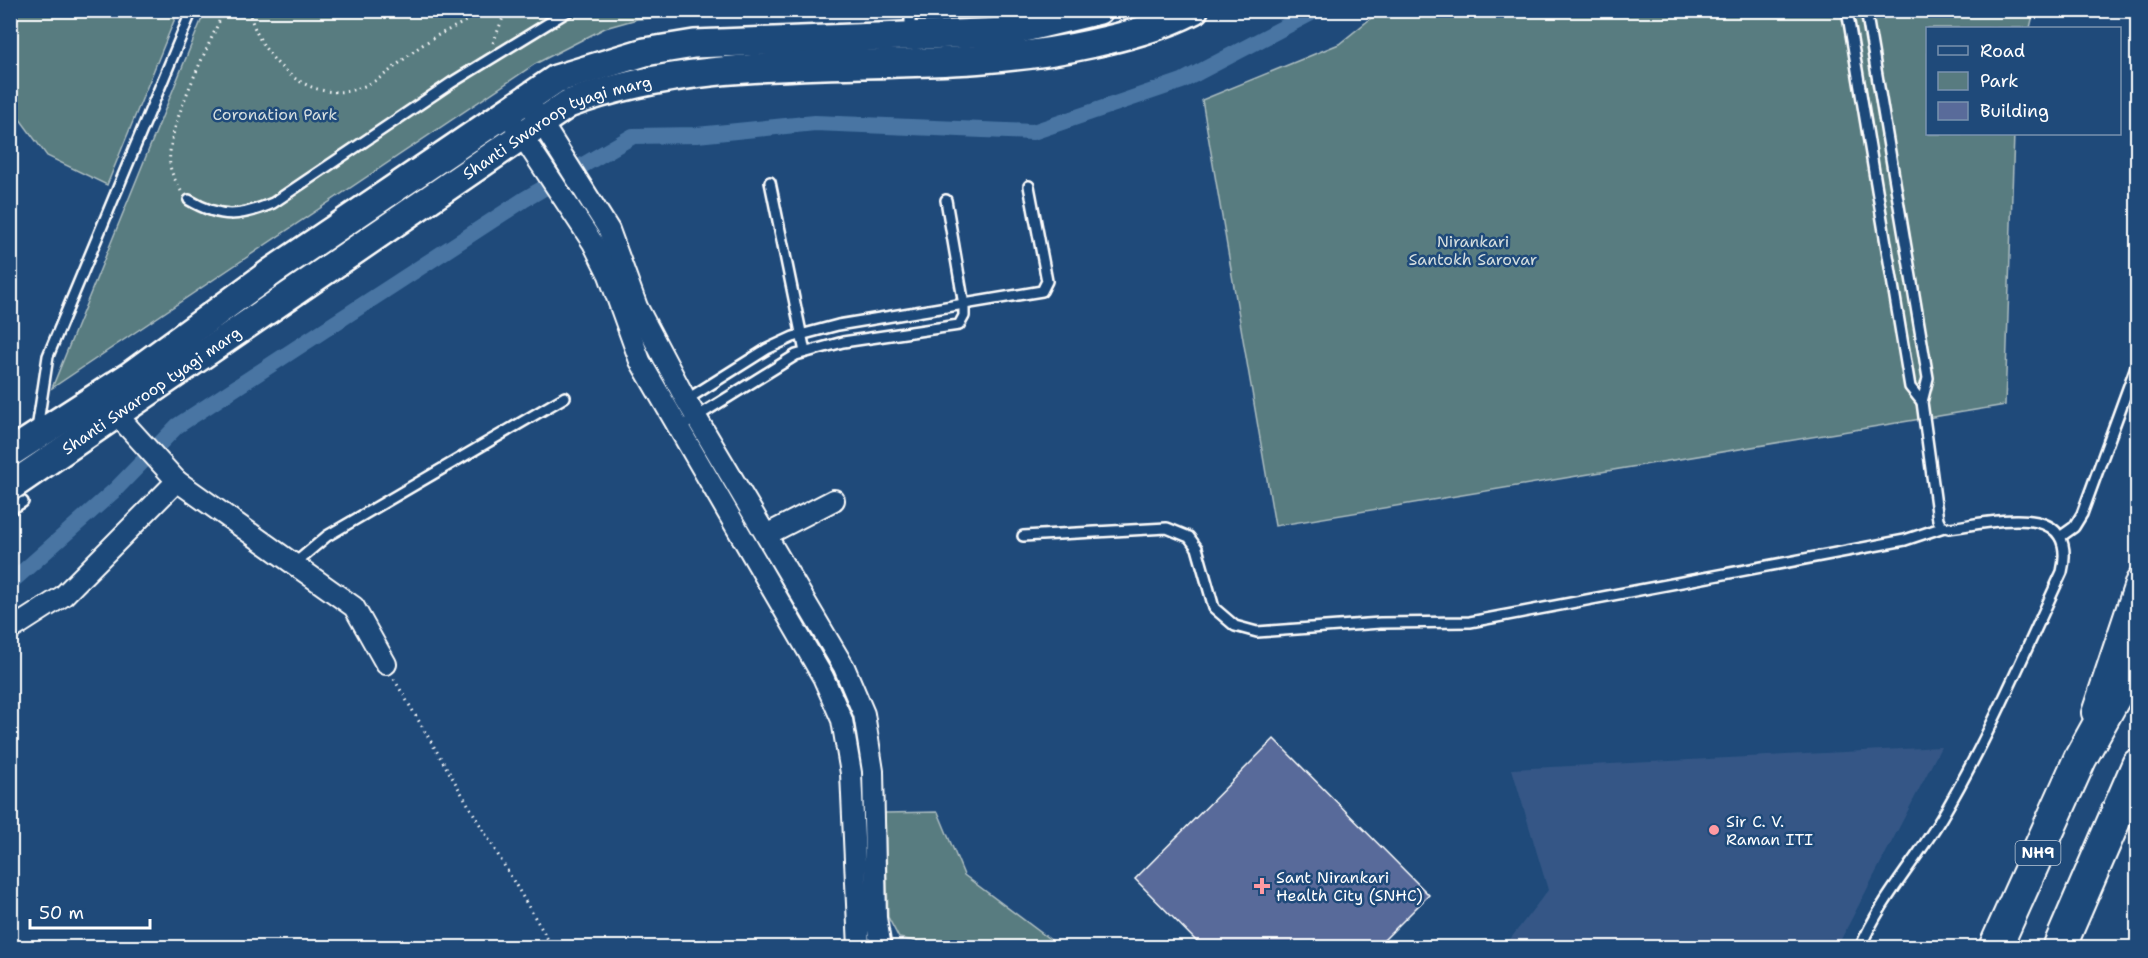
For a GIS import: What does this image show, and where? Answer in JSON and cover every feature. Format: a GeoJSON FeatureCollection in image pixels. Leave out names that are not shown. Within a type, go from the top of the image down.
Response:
{"type":"FeatureCollection","features":[{"type":"Feature","properties":{"kind":"highway","name":"NH9"},"geometry":{"type":"LineString","coordinates":[[1995,948],[2080,759],[2138,654]]}},
{"type":"Feature","properties":{"kind":"highway"},"geometry":{"type":"LineString","coordinates":[[2059,948],[2135,776]]}},
{"type":"Feature","properties":{"kind":"main road","name":"Shanti Swaroop tyagi marg"},"geometry":{"type":"LineString","coordinates":[[17,495],[52,461],[122,421],[138,386],[273,271],[556,79],[645,52],[693,44],[910,24],[1007,32],[1099,10]]}},
{"type":"Feature","properties":{"kind":"main road","name":"Shanti Swaroop tyagi marg"},"geometry":{"type":"LineString","coordinates":[[10,453],[138,386],[568,104],[610,88],[724,70],[958,62],[1059,51],[1168,23],[1194,10]]}},
{"type":"Feature","properties":{"kind":"main road"},"geometry":{"type":"LineString","coordinates":[[35,438],[52,461]]}},
{"type":"Feature","properties":{"kind":"street"},"geometry":{"type":"LineString","coordinates":[[517,105],[531,128],[541,165],[574,218],[617,275],[637,307],[687,400],[844,667],[864,714],[870,754],[875,803],[876,918],[880,948]]}},
{"type":"Feature","properties":{"kind":"street"},"geometry":{"type":"LineString","coordinates":[[531,128],[559,153],[609,230],[617,275],[640,361],[677,429],[823,677],[842,720],[848,757],[859,948]]}},
{"type":"Feature","properties":{"kind":"street"},"geometry":{"type":"LineString","coordinates":[[667,411],[687,400]]}},
{"type":"Feature","properties":{"kind":"street"},"geometry":{"type":"LineString","coordinates":[[122,421],[176,480],[354,607],[386,664]]}},
{"type":"Feature","properties":{"kind":"street"},"geometry":{"type":"LineString","coordinates":[[10,630],[63,596],[176,480]]}},
{"type":"Feature","properties":{"kind":"street"},"geometry":{"type":"LineString","coordinates":[[740,536],[763,530],[834,500]]}},
{"type":"Feature","properties":{"kind":"street"},"geometry":{"type":"LineString","coordinates":[[2080,759],[2138,581]]}},
{"type":"Feature","properties":{"kind":"street"},"geometry":{"type":"LineString","coordinates":[[848,757],[870,754]]}},
{"type":"Feature","properties":{"kind":"lane"},"geometry":{"type":"LineString","coordinates":[[35,438],[48,356],[192,10]]}},
{"type":"Feature","properties":{"kind":"lane"},"geometry":{"type":"LineString","coordinates":[[189,200],[207,211],[228,215],[249,213],[273,203],[485,61],[570,10]]}},
{"type":"Feature","properties":{"kind":"lane"},"geometry":{"type":"LineString","coordinates":[[1922,402],[1910,387],[1848,15],[1866,13],[1928,378],[1922,402],[1938,520],[1944,527]]}},
{"type":"Feature","properties":{"kind":"lane"},"geometry":{"type":"LineString","coordinates":[[1872,163],[1891,159]]}},
{"type":"Feature","properties":{"kind":"lane"},"geometry":{"type":"LineString","coordinates":[[770,182],[799,335],[805,352]]}},
{"type":"Feature","properties":{"kind":"lane"},"geometry":{"type":"LineString","coordinates":[[687,400],[767,349],[799,335],[838,325],[1036,293],[1046,287],[1047,281],[1029,186]]}},
{"type":"Feature","properties":{"kind":"lane"},"geometry":{"type":"LineString","coordinates":[[677,429],[773,367],[805,352],[843,342],[959,326],[964,316],[964,305],[946,200]]}},
{"type":"Feature","properties":{"kind":"lane"},"geometry":{"type":"LineString","coordinates":[[1895,301],[1915,297]]}},
{"type":"Feature","properties":{"kind":"lane"},"geometry":{"type":"LineString","coordinates":[[2060,537],[2074,527],[2082,514],[2138,361]]}},
{"type":"Feature","properties":{"kind":"lane"},"geometry":{"type":"LineString","coordinates":[[294,564],[327,536],[565,397]]}},
{"type":"Feature","properties":{"kind":"lane"},"geometry":{"type":"LineString","coordinates":[[10,510],[17,495]]}},
{"type":"Feature","properties":{"kind":"lane"},"geometry":{"type":"LineString","coordinates":[[1023,536],[1167,528],[1181,532],[1197,548],[1214,608],[1235,626],[1257,632],[1380,623],[1470,622],[1905,540],[1944,527],[2025,519],[2051,526],[2060,537],[2065,558],[2062,572],[1975,758],[1941,818],[1877,916],[1860,948]]}},
{"type":"Feature","properties":{"kind":"path"},"geometry":{"type":"LineString","coordinates":[[189,200],[182,193],[170,166],[171,147],[176,124],[224,10]]}},
{"type":"Feature","properties":{"kind":"path"},"geometry":{"type":"LineString","coordinates":[[249,10],[257,34],[270,56],[286,73],[322,90],[340,91],[358,89],[371,82],[427,41],[483,10]]}},
{"type":"Feature","properties":{"kind":"path"},"geometry":{"type":"LineString","coordinates":[[485,61],[506,10]]}},
{"type":"Feature","properties":{"kind":"path"},"geometry":{"type":"LineString","coordinates":[[386,664],[554,948]]}},
{"type":"Feature","properties":{"kind":"path"},"geometry":{"type":"LineString","coordinates":[[10,927],[21,948]]}},
{"type":"Feature","properties":{"kind":"shaded area","name":"Sir C. V. Raman ITI"},"geometry":{"type":"Polygon","coordinates":[[[1941,747],[1837,947],[1504,947],[1548,890],[1512,769],[1941,747]]]}},
{"type":"Feature","properties":{"kind":"green space"},"geometry":{"type":"Polygon","coordinates":[[[10,11],[178,11],[107,185],[47,156],[11,107],[10,11]]]}},
{"type":"Feature","properties":{"kind":"green space","name":"Coronation Park"},"geometry":{"type":"Polygon","coordinates":[[[205,11],[771,11],[637,19],[605,28],[535,64],[52,388],[205,11]]]}},
{"type":"Feature","properties":{"kind":"green space"},"geometry":{"type":"Polygon","coordinates":[[[805,11],[980,11],[950,15],[805,11]]]}},
{"type":"Feature","properties":{"kind":"green space","name":"Nirankari Santokh Sarovar"},"geometry":{"type":"Polygon","coordinates":[[[1380,11],[2034,11],[2030,27],[1926,27],[1926,135],[2014,135],[2005,405],[1275,526],[1202,100],[1339,44],[1380,11]]]}},
{"type":"Feature","properties":{"kind":"green space"},"geometry":{"type":"Polygon","coordinates":[[[938,812],[964,875],[1060,947],[946,947],[899,938],[888,917],[885,813],[938,812]]]}},
{"type":"Feature","properties":{"kind":"building"},"geometry":{"type":"Polygon","coordinates":[[[1274,739],[1429,895],[1376,948],[1203,948],[1135,879],[1274,739]]]}},
{"type":"Feature","properties":{"kind":"waterway"},"geometry":{"type":"LineString","coordinates":[[10,583],[115,490],[177,426],[525,199],[633,136],[697,135],[815,123],[1033,132],[1182,81],[1317,10]]}},
{"type":"Feature","properties":{"kind":"place","name":"Sir C. V. Raman ITI"},"geometry":{"type":"Point","coordinates":[1714,830]}},
{"type":"Feature","properties":{"kind":"place","name":"Sant Nirankari Health City (SNHC)"},"geometry":{"type":"Point","coordinates":[1262,886]}}]}
